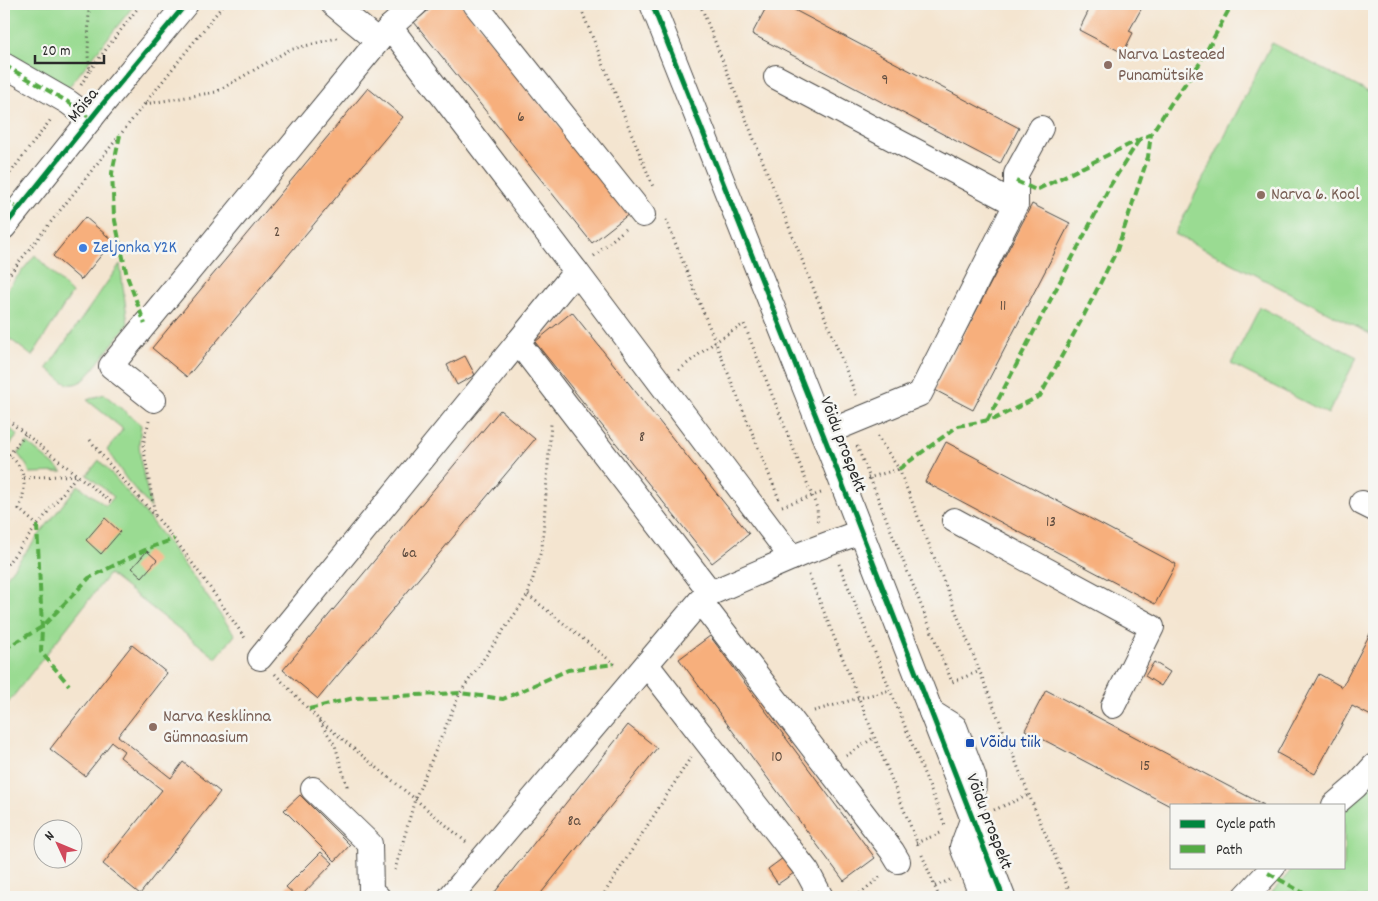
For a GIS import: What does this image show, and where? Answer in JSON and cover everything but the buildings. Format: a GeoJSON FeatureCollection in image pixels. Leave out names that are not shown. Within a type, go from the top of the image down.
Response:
{"type":"FeatureCollection","features":[{"type":"Feature","properties":{"kind":"street","name":"Mõisa"},"geometry":{"type":"LineString","coordinates":[[4,227],[186,4]]}},
{"type":"Feature","properties":{"kind":"street"},"geometry":{"type":"LineString","coordinates":[[333,4],[378,33],[576,271],[661,385],[796,556]]}},
{"type":"Feature","properties":{"kind":"street"},"geometry":{"type":"LineString","coordinates":[[154,400],[111,366],[378,33],[416,4]]}},
{"type":"Feature","properties":{"kind":"street"},"geometry":{"type":"LineString","coordinates":[[475,4],[643,214]]}},
{"type":"Feature","properties":{"kind":"street","name":"Võidu prospekt"},"geometry":{"type":"LineString","coordinates":[[652,4],[824,434],[860,532],[1003,897]]}},
{"type":"Feature","properties":{"kind":"street"},"geometry":{"type":"LineString","coordinates":[[4,65],[68,102],[90,120]]}},
{"type":"Feature","properties":{"kind":"street"},"geometry":{"type":"LineString","coordinates":[[776,77],[1016,204]]}},
{"type":"Feature","properties":{"kind":"street"},"geometry":{"type":"LineString","coordinates":[[824,434],[920,394],[1016,204],[1016,174],[1042,128]]}},
{"type":"Feature","properties":{"kind":"street"},"geometry":{"type":"LineString","coordinates":[[260,658],[576,271]]}},
{"type":"Feature","properties":{"kind":"street"},"geometry":{"type":"LineString","coordinates":[[518,342],[554,387],[706,597],[790,718],[898,861]]}},
{"type":"Feature","properties":{"kind":"street"},"geometry":{"type":"LineString","coordinates":[[954,520],[1152,627],[1113,706]]}},
{"type":"Feature","properties":{"kind":"street"},"geometry":{"type":"LineString","coordinates":[[450,897],[640,672],[706,597],[796,556],[823,534],[860,532]]}},
{"type":"Feature","properties":{"kind":"street"},"geometry":{"type":"LineString","coordinates":[[640,672],[703,737],[807,871],[821,897]]}},
{"type":"Feature","properties":{"kind":"street"},"geometry":{"type":"LineString","coordinates":[[1335,804],[1355,787],[1374,766]]}},
{"type":"Feature","properties":{"kind":"street"},"geometry":{"type":"LineString","coordinates":[[313,789],[370,844],[371,891],[378,897]]}},
{"type":"Feature","properties":{"kind":"street"},"geometry":{"type":"LineString","coordinates":[[972,820],[962,847],[982,897]]}},
{"type":"Feature","properties":{"kind":"street"},"geometry":{"type":"LineString","coordinates":[[1245,897],[1272,868]]}},
{"type":"Feature","properties":{"kind":"path"},"geometry":{"type":"LineString","coordinates":[[90,70],[142,4]]}},
{"type":"Feature","properties":{"kind":"path"},"geometry":{"type":"LineString","coordinates":[[4,281],[224,4]]}},
{"type":"Feature","properties":{"kind":"path"},"geometry":{"type":"LineString","coordinates":[[576,271],[659,201],[579,4]]}},
{"type":"Feature","properties":{"kind":"path"},"geometry":{"type":"LineString","coordinates":[[700,4],[857,421],[952,682],[980,671]]}},
{"type":"Feature","properties":{"kind":"path"},"geometry":{"type":"LineString","coordinates":[[144,104],[216,92],[289,50],[378,33]]}},
{"type":"Feature","properties":{"kind":"path"},"geometry":{"type":"LineString","coordinates":[[666,219],[782,506]]}},
{"type":"Feature","properties":{"kind":"path"},"geometry":{"type":"LineString","coordinates":[[661,385],[715,342],[744,324],[817,508],[823,534],[890,690],[947,830]]}},
{"type":"Feature","properties":{"kind":"path"},"geometry":{"type":"LineString","coordinates":[[395,870],[416,799],[460,693],[528,595],[542,548],[554,387]]}},
{"type":"Feature","properties":{"kind":"path"},"geometry":{"type":"LineString","coordinates":[[154,400],[143,445],[155,516]]}},
{"type":"Feature","properties":{"kind":"path"},"geometry":{"type":"LineString","coordinates":[[4,417],[111,502]]}},
{"type":"Feature","properties":{"kind":"path"},"geometry":{"type":"LineString","coordinates":[[857,421],[899,469],[1029,795],[1072,897]]}},
{"type":"Feature","properties":{"kind":"path"},"geometry":{"type":"LineString","coordinates":[[9,455],[25,434]]}},
{"type":"Feature","properties":{"kind":"path"},"geometry":{"type":"LineString","coordinates":[[90,440],[104,459],[174,539],[260,658],[317,718],[416,799],[483,858]]}},
{"type":"Feature","properties":{"kind":"path"},"geometry":{"type":"LineString","coordinates":[[4,451],[15,460],[24,478],[24,497],[19,509],[38,524]]}},
{"type":"Feature","properties":{"kind":"path"},"geometry":{"type":"LineString","coordinates":[[24,478],[77,474]]}},
{"type":"Feature","properties":{"kind":"path"},"geometry":{"type":"LineString","coordinates":[[4,568],[77,474]]}},
{"type":"Feature","properties":{"kind":"path"},"geometry":{"type":"LineString","coordinates":[[796,556],[859,698],[939,897]]}},
{"type":"Feature","properties":{"kind":"path"},"geometry":{"type":"LineString","coordinates":[[528,595],[640,672]]}},
{"type":"Feature","properties":{"kind":"path"},"geometry":{"type":"LineString","coordinates":[[790,718],[890,690]]}},
{"type":"Feature","properties":{"kind":"path"},"geometry":{"type":"LineString","coordinates":[[317,718],[335,745],[347,786],[341,816]]}},
{"type":"Feature","properties":{"kind":"path"},"geometry":{"type":"LineString","coordinates":[[602,897],[703,737]]}},
{"type":"Feature","properties":{"kind":"path"},"geometry":{"type":"LineString","coordinates":[[828,767],[875,738]]}},
{"type":"Feature","properties":{"kind":"green space"},"geometry":{"type":"Polygon","coordinates":[[[4,4],[135,4],[68,88],[4,50],[4,4]]]}},
{"type":"Feature","properties":{"kind":"green space"},"geometry":{"type":"Polygon","coordinates":[[[1272,43],[1374,95],[1374,336],[1175,234],[1272,43]]]}},
{"type":"Feature","properties":{"kind":"green space"},"geometry":{"type":"Polygon","coordinates":[[[35,255],[72,293],[32,356],[10,339],[4,346],[4,293],[35,255]]]}},
{"type":"Feature","properties":{"kind":"green space"},"geometry":{"type":"Polygon","coordinates":[[[120,264],[128,324],[85,379],[74,384],[65,383],[47,368],[120,264]]]}},
{"type":"Feature","properties":{"kind":"green space"},"geometry":{"type":"Polygon","coordinates":[[[1260,307],[1357,357],[1328,414],[1231,364],[1260,307]]]}},
{"type":"Feature","properties":{"kind":"green space"},"geometry":{"type":"Polygon","coordinates":[[[104,394],[141,425],[139,444],[141,463],[151,508],[127,480],[107,450],[123,429],[87,400],[104,394]]]}},
{"type":"Feature","properties":{"kind":"green space"},"geometry":{"type":"Polygon","coordinates":[[[4,424],[18,435],[9,446],[4,444],[4,424]]]}},
{"type":"Feature","properties":{"kind":"green space"},"geometry":{"type":"Polygon","coordinates":[[[27,443],[63,472],[30,473],[18,454],[27,443]]]}},
{"type":"Feature","properties":{"kind":"green space"},"geometry":{"type":"Polygon","coordinates":[[[99,460],[136,502],[187,568],[235,635],[216,658],[109,574],[4,708],[4,580],[78,485],[106,506],[114,497],[87,475],[99,460]]]}},
{"type":"Feature","properties":{"kind":"green space"},"geometry":{"type":"Polygon","coordinates":[[[1374,772],[1374,897],[1268,897],[1293,868],[1346,868],[1346,805],[1374,772]]]}},
{"type":"Feature","properties":{"kind":"marked path"},"geometry":{"type":"LineString","coordinates":[[1016,181],[1036,190],[1151,134],[1200,63],[1232,4]]}},
{"type":"Feature","properties":{"kind":"marked path"},"geometry":{"type":"LineString","coordinates":[[4,65],[68,102],[91,119]]}},
{"type":"Feature","properties":{"kind":"marked path"},"geometry":{"type":"LineString","coordinates":[[899,469],[958,426],[994,419],[1040,396],[1117,250],[1148,157],[1151,134]]}},
{"type":"Feature","properties":{"kind":"marked path"},"geometry":{"type":"LineString","coordinates":[[120,135],[112,173],[114,216],[127,276],[145,324]]}},
{"type":"Feature","properties":{"kind":"marked path"},"geometry":{"type":"LineString","coordinates":[[987,421],[1110,186],[1139,140]]}},
{"type":"Feature","properties":{"kind":"marked path"},"geometry":{"type":"LineString","coordinates":[[4,199],[19,209]]}},
{"type":"Feature","properties":{"kind":"marked path"},"geometry":{"type":"LineString","coordinates":[[37,525],[42,627],[41,652],[69,685]]}},
{"type":"Feature","properties":{"kind":"marked path"},"geometry":{"type":"LineString","coordinates":[[4,649],[42,627],[89,578],[149,548],[174,539]]}},
{"type":"Feature","properties":{"kind":"marked path"},"geometry":{"type":"LineString","coordinates":[[309,709],[354,698],[460,693],[503,699],[568,670],[614,664]]}},
{"type":"Feature","properties":{"kind":"marked path"},"geometry":{"type":"LineString","coordinates":[[1268,873],[1307,895],[1317,897]]}},
{"type":"Feature","properties":{"kind":"cycle path"},"geometry":{"type":"LineString","coordinates":[[4,227],[186,4]]}},
{"type":"Feature","properties":{"kind":"cycle path"},"geometry":{"type":"LineString","coordinates":[[652,4],[823,434],[1003,897]]}},
{"type":"Feature","properties":{"kind":"place","name":"Narva Lasteaed Punamütsike"},"geometry":{"type":"Point","coordinates":[1108,65]}},
{"type":"Feature","properties":{"kind":"place","name":"Narva 6. Kool"},"geometry":{"type":"Point","coordinates":[1261,195]}},
{"type":"Feature","properties":{"kind":"place","name":"Zeljonka Y2K"},"geometry":{"type":"Point","coordinates":[83,248]}},
{"type":"Feature","properties":{"kind":"place","name":"Narva Kesklinna Gümnaasium"},"geometry":{"type":"Point","coordinates":[153,727]}},
{"type":"Feature","properties":{"kind":"place","name":"Võidu tiik"},"geometry":{"type":"Point","coordinates":[970,743]}}]}
